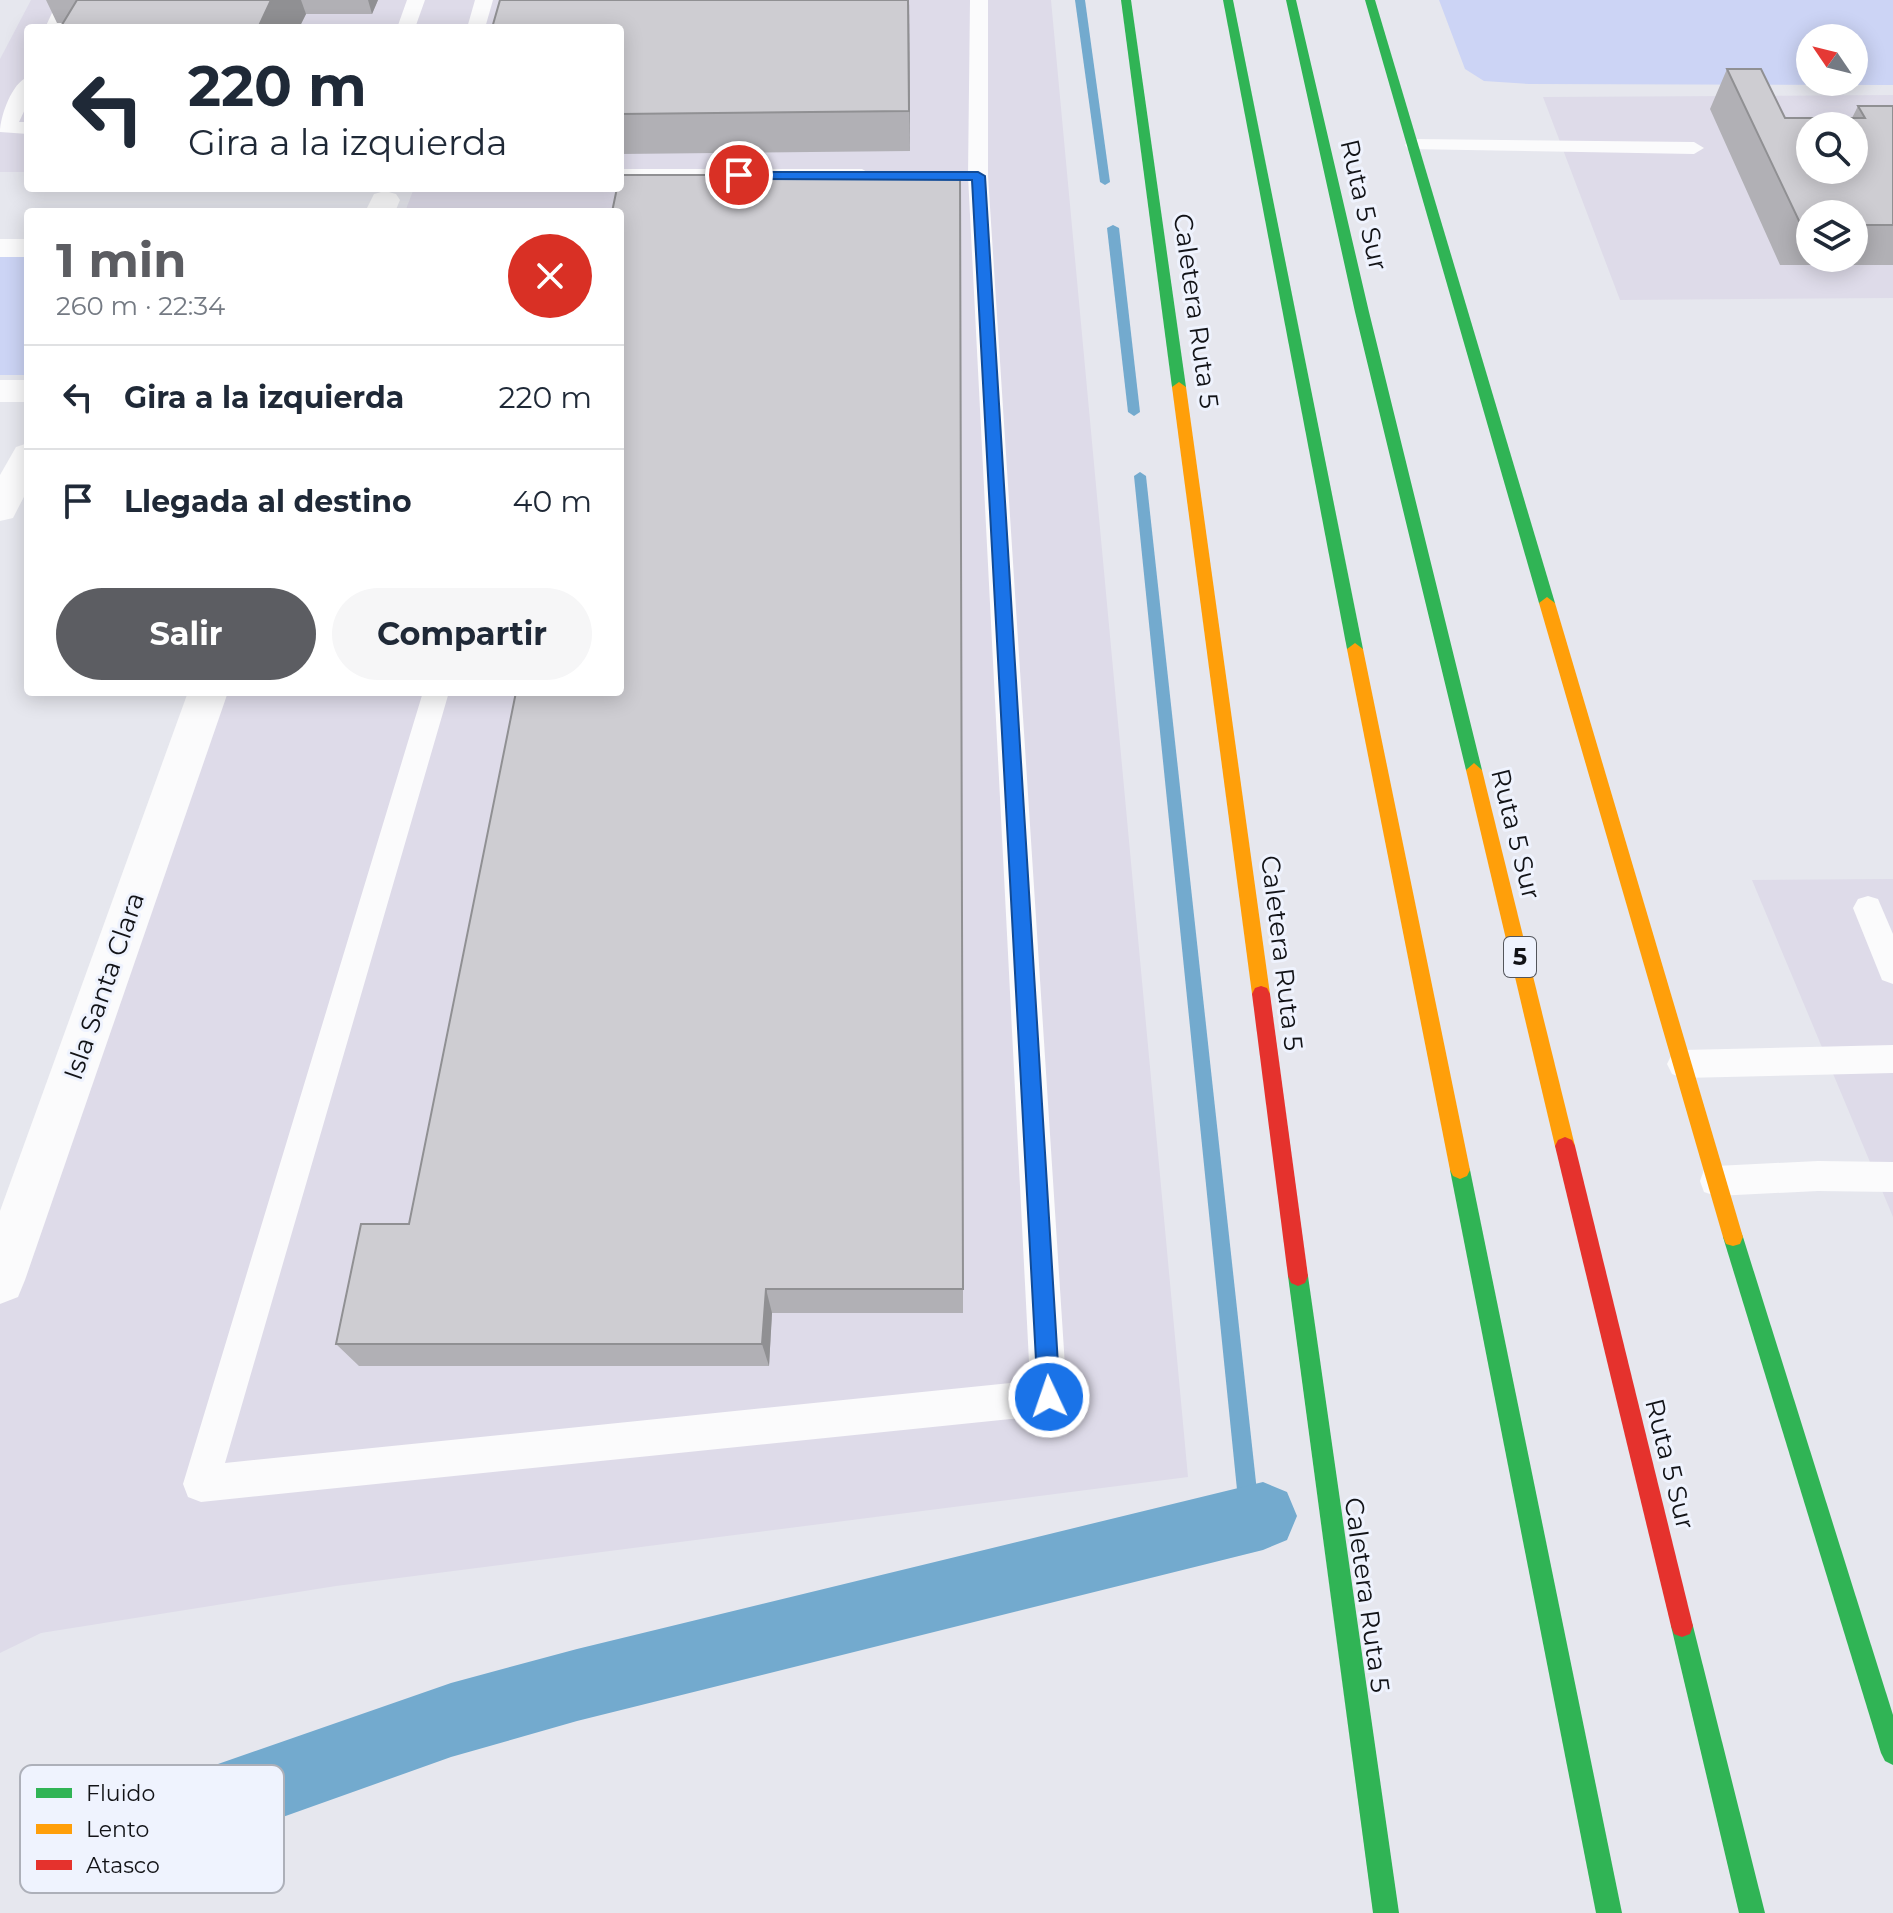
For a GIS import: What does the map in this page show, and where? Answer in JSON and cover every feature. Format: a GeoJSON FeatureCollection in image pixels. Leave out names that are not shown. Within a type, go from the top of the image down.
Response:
{"type":"FeatureCollection","features":[{"type":"Feature","properties":{"kind":"main road","name":"Caletera Ruta 5"},"geometry":{"type":"LineString","coordinates":[[1126,0],[1324,1475],[1386,1913]]}},
{"type":"Feature","properties":{"kind":"main road"},"geometry":{"type":"LineString","coordinates":[[1228,0],[1290,325],[1609,1913]]}},
{"type":"Feature","properties":{"kind":"main road","name":"Ruta 5 Sur"},"geometry":{"type":"LineString","coordinates":[[1291,0],[1362,312],[1752,1913]]}},
{"type":"Feature","properties":{"kind":"main road"},"geometry":{"type":"LineString","coordinates":[[1370,0],[1415,145],[1716,1181],[1893,1753]]}},
{"type":"Feature","properties":{"kind":"street"},"geometry":{"type":"LineString","coordinates":[[0,248],[24,248]]}},
{"type":"Feature","properties":{"kind":"street"},"geometry":{"type":"LineString","coordinates":[[0,391],[24,391]]}},
{"type":"Feature","properties":{"kind":"street"},"geometry":{"type":"LineString","coordinates":[[0,509],[24,463]]}},
{"type":"Feature","properties":{"kind":"street","name":"Isla Santa Clara"},"geometry":{"type":"LineString","coordinates":[[0,1280],[207,696]]}},
{"type":"Feature","properties":{"kind":"lane"},"geometry":{"type":"LineString","coordinates":[[56,24],[67,0]]}},
{"type":"Feature","properties":{"kind":"lane"},"geometry":{"type":"LineString","coordinates":[[407,24],[416,0]]}},
{"type":"Feature","properties":{"kind":"lane"},"geometry":{"type":"LineString","coordinates":[[477,24],[484,0]]}},
{"type":"Feature","properties":{"kind":"lane"},"geometry":{"type":"LineString","coordinates":[[435,696],[201,1484],[1049,1397],[971,176],[979,0]]}},
{"type":"Feature","properties":{"kind":"lane"},"geometry":{"type":"LineString","coordinates":[[24,91],[6,128],[24,128]]}},
{"type":"Feature","properties":{"kind":"lane"},"geometry":{"type":"LineString","coordinates":[[1415,145],[1694,148]]}},
{"type":"Feature","properties":{"kind":"lane"},"geometry":{"type":"LineString","coordinates":[[624,175],[885,175]]}},
{"type":"Feature","properties":{"kind":"lane"},"geometry":{"type":"LineString","coordinates":[[1868,908],[1893,971]]}},
{"type":"Feature","properties":{"kind":"lane"},"geometry":{"type":"LineString","coordinates":[[1683,1064],[1893,1059]]}},
{"type":"Feature","properties":{"kind":"lane"},"geometry":{"type":"LineString","coordinates":[[1716,1181],[1818,1176],[1893,1177]]}},
{"type":"Feature","properties":{"kind":"shaded area"},"geometry":{"type":"Polygon","coordinates":[[[31,0],[1051,0],[1188,1477],[336,1586],[41,1633],[0,1653],[0,1273],[220,696],[624,696],[624,208],[406,208],[412,192],[624,192],[624,24],[24,24],[24,172],[0,172],[0,59],[31,0]]]}},
{"type":"Feature","properties":{"kind":"shaded area"},"geometry":{"type":"Polygon","coordinates":[[[1439,0],[1893,0],[1893,85],[1868,85],[1868,24],[1796,24],[1796,85],[1529,84],[1484,81],[1465,69],[1439,0]]]}},
{"type":"Feature","properties":{"kind":"shaded area"},"geometry":{"type":"Polygon","coordinates":[[[1893,95],[1893,298],[1620,300],[1543,97],[1893,95]]]}},
{"type":"Feature","properties":{"kind":"shaded area"},"geometry":{"type":"Polygon","coordinates":[[[24,253],[24,375],[0,375],[0,254],[24,253]]]}},
{"type":"Feature","properties":{"kind":"shaded area"},"geometry":{"type":"Polygon","coordinates":[[[1893,879],[1893,1217],[1752,880],[1893,879]]]}},
{"type":"Feature","properties":{"kind":"building"},"geometry":{"type":"Polygon","coordinates":[[[77,0],[271,0],[260,24],[62,24],[77,0]]]}},
{"type":"Feature","properties":{"kind":"building"},"geometry":{"type":"Polygon","coordinates":[[[500,0],[908,0],[909,111],[624,114],[624,24],[493,24],[500,0]]]}},
{"type":"Feature","properties":{"kind":"building"},"geometry":{"type":"Polygon","coordinates":[[[1727,69],[1761,69],[1785,118],[1796,118],[1796,184],[1868,184],[1868,112],[1862,112],[1858,106],[1893,106],[1893,225],[1868,225],[1868,200],[1796,200],[1796,214],[1727,69]]]}},
{"type":"Feature","properties":{"kind":"building"},"geometry":{"type":"Polygon","coordinates":[[[624,175],[960,175],[963,1289],[766,1289],[762,1344],[336,1344],[361,1224],[409,1224],[515,696],[624,696],[624,208],[613,208],[616,192],[624,192],[624,175]]]}},
{"type":"Feature","properties":{"kind":"waterway"},"geometry":{"type":"LineString","coordinates":[[1080,0],[1105,182]]}},
{"type":"Feature","properties":{"kind":"waterway"},"geometry":{"type":"LineString","coordinates":[[1113,228],[1134,412]]}},
{"type":"Feature","properties":{"kind":"waterway"},"geometry":{"type":"LineString","coordinates":[[1140,476],[1250,1519]]}},
{"type":"Feature","properties":{"kind":"waterway"},"geometry":{"type":"LineString","coordinates":[[284,1779],[451,1720],[577,1685],[1263,1516]]}},
{"type":"Feature","properties":{"kind":"traffic: fast"},"geometry":{"type":"LineString","coordinates":[[1126,0],[1179,387]]}},
{"type":"Feature","properties":{"kind":"traffic: fast"},"geometry":{"type":"LineString","coordinates":[[1228,0],[1355,649]]}},
{"type":"Feature","properties":{"kind":"traffic: fast"},"geometry":{"type":"LineString","coordinates":[[1291,0],[1362,312],[1474,770]]}},
{"type":"Feature","properties":{"kind":"traffic: fast"},"geometry":{"type":"LineString","coordinates":[[1370,0],[1547,603]]}},
{"type":"Feature","properties":{"kind":"traffic: fast"},"geometry":{"type":"LineString","coordinates":[[1460,1170],[1609,1913]]}},
{"type":"Feature","properties":{"kind":"traffic: fast"},"geometry":{"type":"LineString","coordinates":[[1733,1237],[1893,1753]]}},
{"type":"Feature","properties":{"kind":"traffic: fast"},"geometry":{"type":"LineString","coordinates":[[1298,1276],[1386,1913]]}},
{"type":"Feature","properties":{"kind":"traffic: fast"},"geometry":{"type":"LineString","coordinates":[[1682,1626],[1752,1913]]}},
{"type":"Feature","properties":{"kind":"traffic: slow"},"geometry":{"type":"LineString","coordinates":[[1179,387],[1261,994]]}},
{"type":"Feature","properties":{"kind":"traffic: slow"},"geometry":{"type":"LineString","coordinates":[[1547,603],[1733,1237]]}},
{"type":"Feature","properties":{"kind":"traffic: slow"},"geometry":{"type":"LineString","coordinates":[[1355,649],[1460,1170]]}},
{"type":"Feature","properties":{"kind":"traffic: slow"},"geometry":{"type":"LineString","coordinates":[[1474,770],[1565,1146]]}},
{"type":"Feature","properties":{"kind":"traffic: jam"},"geometry":{"type":"LineString","coordinates":[[1261,994],[1298,1276]]}},
{"type":"Feature","properties":{"kind":"traffic: jam"},"geometry":{"type":"LineString","coordinates":[[1565,1146],[1682,1626]]}},
{"type":"Feature","properties":{"kind":"route"},"geometry":{"type":"LineString","coordinates":[[739,175],[978,176],[1049,1397]]}}]}
